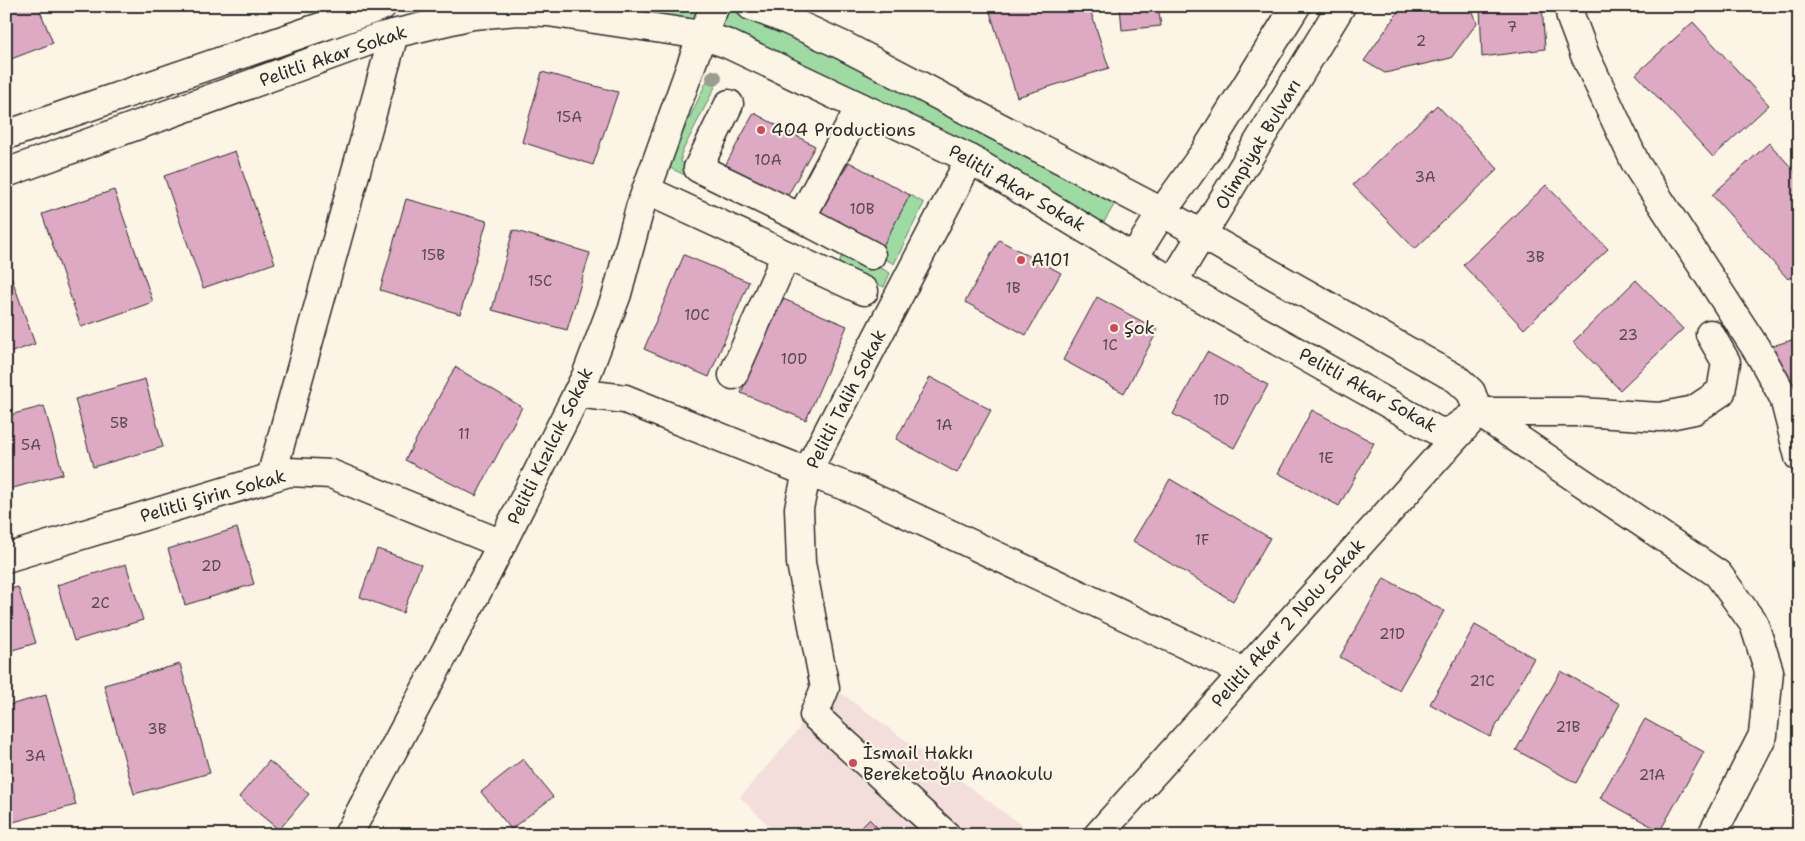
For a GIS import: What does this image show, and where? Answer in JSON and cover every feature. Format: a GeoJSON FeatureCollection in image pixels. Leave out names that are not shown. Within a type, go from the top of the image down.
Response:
{"type":"FeatureCollection","features":[{"type":"Feature","properties":{"kind":"street","name":"Pelitli Akar Sokak"},"geometry":{"type":"LineString","coordinates":[[6,135],[382,6]]}},
{"type":"Feature","properties":{"kind":"street"},"geometry":{"type":"LineString","coordinates":[[702,35],[715,6]]}},
{"type":"Feature","properties":{"kind":"street"},"geometry":{"type":"LineString","coordinates":[[751,6],[790,13],[844,46],[1162,212],[1457,379],[1472,392],[1478,412],[1718,574],[1754,624],[1769,671],[1763,736],[1712,835]]}},
{"type":"Feature","properties":{"kind":"street"},"geometry":{"type":"LineString","coordinates":[[1134,257],[1162,212],[1205,152],[1296,6]]}},
{"type":"Feature","properties":{"kind":"street","name":"Olimpiyat Bulvarı"},"geometry":{"type":"LineString","coordinates":[[1173,282],[1341,6]]}},
{"type":"Feature","properties":{"kind":"street"},"geometry":{"type":"LineString","coordinates":[[1569,6],[1571,18],[1585,55],[1636,164],[1761,356],[1784,398],[1799,457]]}},
{"type":"Feature","properties":{"kind":"street","name":"Pelitli Akar Sokak"},"geometry":{"type":"LineString","coordinates":[[6,173],[394,34],[473,15],[518,11],[548,12],[702,35],[728,44],[970,159],[1173,282],[1440,432],[1451,431],[1478,412]]}},
{"type":"Feature","properties":{"kind":"street"},"geometry":{"type":"LineString","coordinates":[[271,477],[394,34]]}},
{"type":"Feature","properties":{"kind":"street","name":"Pelitli Kızılcık Sokak"},"geometry":{"type":"LineString","coordinates":[[348,835],[502,544],[586,376],[617,294],[646,190],[702,35]]}},
{"type":"Feature","properties":{"kind":"street"},"geometry":{"type":"LineString","coordinates":[[729,104],[698,168],[800,218],[871,256]]}},
{"type":"Feature","properties":{"kind":"street"},"geometry":{"type":"LineString","coordinates":[[800,218],[860,107]]}},
{"type":"Feature","properties":{"kind":"street","name":"Pelitli Talih Sokak"},"geometry":{"type":"LineString","coordinates":[[946,835],[814,715],[825,688],[801,563],[799,508],[807,472],[970,159]]}},
{"type":"Feature","properties":{"kind":"street"},"geometry":{"type":"LineString","coordinates":[[646,190],[864,292]]}},
{"type":"Feature","properties":{"kind":"street"},"geometry":{"type":"LineString","coordinates":[[733,375],[786,255]]}},
{"type":"Feature","properties":{"kind":"street"},"geometry":{"type":"LineString","coordinates":[[1478,412],[1580,412],[1660,417],[1694,410],[1721,392],[1726,362],[1710,334]]}},
{"type":"Feature","properties":{"kind":"street"},"geometry":{"type":"LineString","coordinates":[[577,393],[625,399],[856,490],[1244,672]]}},
{"type":"Feature","properties":{"kind":"street","name":"Pelitli Akar 2 Nolu Sokak"},"geometry":{"type":"LineString","coordinates":[[1098,835],[1478,412]]}},
{"type":"Feature","properties":{"kind":"street","name":"Pelitli Şirin Sokak"},"geometry":{"type":"LineString","coordinates":[[6,558],[289,472],[331,474],[502,544]]}},
{"type":"Feature","properties":{"kind":"shaded area","name":"İsmail Hakkı Bereketoğlu Anaokulu"},"geometry":{"type":"Polygon","coordinates":[[[817,674],[1035,835],[778,835],[740,797],[799,729],[817,674]]]}},
{"type":"Feature","properties":{"kind":"green space"},"geometry":{"type":"Polygon","coordinates":[[[539,6],[703,6],[692,34],[539,6]]]}},
{"type":"Feature","properties":{"kind":"green space"},"geometry":{"type":"Polygon","coordinates":[[[725,6],[740,6],[1121,193],[1097,234],[710,38],[725,6]]]}},
{"type":"Feature","properties":{"kind":"green space"},"geometry":{"type":"Polygon","coordinates":[[[712,70],[721,75],[681,154],[681,162],[890,273],[884,287],[838,266],[843,251],[670,168],[676,147],[712,70]]]}},
{"type":"Feature","properties":{"kind":"green space"},"geometry":{"type":"Polygon","coordinates":[[[910,195],[924,203],[894,264],[878,255],[910,195]]]}},
{"type":"Feature","properties":{"kind":"building"},"geometry":{"type":"Polygon","coordinates":[[[6,6],[38,6],[53,43],[6,61],[6,6]]]}},
{"type":"Feature","properties":{"kind":"building"},"geometry":{"type":"Polygon","coordinates":[[[877,6],[897,6],[879,13],[877,6]]]}},
{"type":"Feature","properties":{"kind":"building"},"geometry":{"type":"Polygon","coordinates":[[[988,6],[1089,6],[1109,68],[1017,97],[988,6]]]}},
{"type":"Feature","properties":{"kind":"building"},"geometry":{"type":"Polygon","coordinates":[[[1120,6],[1158,6],[1161,26],[1122,30],[1120,6]]]}},
{"type":"Feature","properties":{"kind":"building"},"geometry":{"type":"Polygon","coordinates":[[[1402,6],[1471,6],[1477,23],[1451,58],[1385,73],[1364,61],[1402,6]]]}},
{"type":"Feature","properties":{"kind":"building"},"geometry":{"type":"Polygon","coordinates":[[[1480,6],[1542,6],[1545,49],[1482,57],[1480,6]]]}},
{"type":"Feature","properties":{"kind":"building"},"geometry":{"type":"Polygon","coordinates":[[[1693,22],[1769,105],[1713,157],[1636,74],[1693,22]]]}},
{"type":"Feature","properties":{"kind":"building"},"geometry":{"type":"Polygon","coordinates":[[[542,72],[618,92],[593,165],[522,142],[542,72]]]}},
{"type":"Feature","properties":{"kind":"building"},"geometry":{"type":"Polygon","coordinates":[[[1437,105],[1498,169],[1415,249],[1353,185],[1437,105]]]}},
{"type":"Feature","properties":{"kind":"building"},"geometry":{"type":"Polygon","coordinates":[[[754,113],[815,146],[781,208],[720,175],[754,113]]]}},
{"type":"Feature","properties":{"kind":"building"},"geometry":{"type":"Polygon","coordinates":[[[1769,143],[1799,176],[1799,269],[1788,279],[1712,195],[1769,143]]]}},
{"type":"Feature","properties":{"kind":"building"},"geometry":{"type":"Polygon","coordinates":[[[235,151],[275,263],[203,288],[164,176],[235,151]]]}},
{"type":"Feature","properties":{"kind":"building"},"geometry":{"type":"Polygon","coordinates":[[[849,162],[910,195],[878,255],[814,224],[849,162]]]}},
{"type":"Feature","properties":{"kind":"building"},"geometry":{"type":"Polygon","coordinates":[[[1546,185],[1608,249],[1524,329],[1463,265],[1546,185]]]}},
{"type":"Feature","properties":{"kind":"building"},"geometry":{"type":"Polygon","coordinates":[[[114,190],[153,302],[81,327],[42,214],[114,190]]]}},
{"type":"Feature","properties":{"kind":"building"},"geometry":{"type":"Polygon","coordinates":[[[406,199],[487,221],[460,314],[380,290],[406,199]]]}},
{"type":"Feature","properties":{"kind":"building"},"geometry":{"type":"Polygon","coordinates":[[[513,230],[590,253],[567,330],[492,310],[513,230]]]}},
{"type":"Feature","properties":{"kind":"building"},"geometry":{"type":"Polygon","coordinates":[[[999,240],[1061,273],[1026,335],[965,302],[999,240]]]}},
{"type":"Feature","properties":{"kind":"building"},"geometry":{"type":"Polygon","coordinates":[[[684,255],[749,282],[709,377],[644,349],[684,255]]]}},
{"type":"Feature","properties":{"kind":"building"},"geometry":{"type":"Polygon","coordinates":[[[6,262],[35,344],[6,354],[6,262]]]}},
{"type":"Feature","properties":{"kind":"building"},"geometry":{"type":"Polygon","coordinates":[[[1636,280],[1683,329],[1620,390],[1573,342],[1636,280]]]}},
{"type":"Feature","properties":{"kind":"building"},"geometry":{"type":"Polygon","coordinates":[[[1097,297],[1158,330],[1124,393],[1063,360],[1097,297]]]}},
{"type":"Feature","properties":{"kind":"building"},"geometry":{"type":"Polygon","coordinates":[[[781,298],[847,326],[806,420],[741,393],[781,298]]]}},
{"type":"Feature","properties":{"kind":"building"},"geometry":{"type":"Polygon","coordinates":[[[1799,338],[1799,381],[1785,385],[1772,346],[1799,338]]]}},
{"type":"Feature","properties":{"kind":"building"},"geometry":{"type":"Polygon","coordinates":[[[1207,352],[1268,385],[1234,448],[1173,414],[1207,352]]]}},
{"type":"Feature","properties":{"kind":"building"},"geometry":{"type":"Polygon","coordinates":[[[455,367],[522,407],[476,496],[405,460],[455,367]]]}},
{"type":"Feature","properties":{"kind":"building"},"geometry":{"type":"Polygon","coordinates":[[[930,377],[991,410],[957,473],[896,439],[930,377]]]}},
{"type":"Feature","properties":{"kind":"building"},"geometry":{"type":"Polygon","coordinates":[[[145,379],[163,447],[93,467],[75,399],[145,379]]]}},
{"type":"Feature","properties":{"kind":"building"},"geometry":{"type":"Polygon","coordinates":[[[44,406],[63,474],[6,490],[6,416],[44,406]]]}},
{"type":"Feature","properties":{"kind":"building"},"geometry":{"type":"Polygon","coordinates":[[[1312,410],[1374,443],[1339,506],[1278,473],[1312,410]]]}},
{"type":"Feature","properties":{"kind":"building"},"geometry":{"type":"Polygon","coordinates":[[[1170,479],[1270,538],[1233,601],[1133,541],[1170,479]]]}},
{"type":"Feature","properties":{"kind":"building"},"geometry":{"type":"Polygon","coordinates":[[[237,528],[254,584],[185,605],[168,549],[237,528]]]}},
{"type":"Feature","properties":{"kind":"building"},"geometry":{"type":"Polygon","coordinates":[[[377,549],[421,564],[403,613],[360,597],[377,549]]]}},
{"type":"Feature","properties":{"kind":"building"},"geometry":{"type":"Polygon","coordinates":[[[126,564],[143,620],[74,641],[57,585],[126,564]]]}},
{"type":"Feature","properties":{"kind":"building"},"geometry":{"type":"Polygon","coordinates":[[[1384,578],[1444,611],[1399,690],[1340,657],[1384,578]]]}},
{"type":"Feature","properties":{"kind":"building"},"geometry":{"type":"Polygon","coordinates":[[[18,587],[36,643],[6,652],[6,590],[18,587]]]}},
{"type":"Feature","properties":{"kind":"building"},"geometry":{"type":"Polygon","coordinates":[[[1475,625],[1534,658],[1490,737],[1430,704],[1475,625]]]}},
{"type":"Feature","properties":{"kind":"building"},"geometry":{"type":"Polygon","coordinates":[[[180,664],[210,773],[134,794],[104,685],[180,664]]]}},
{"type":"Feature","properties":{"kind":"building"},"geometry":{"type":"Polygon","coordinates":[[[1561,671],[1620,704],[1576,783],[1516,750],[1561,671]]]}},
{"type":"Feature","properties":{"kind":"building"},"geometry":{"type":"Polygon","coordinates":[[[46,695],[76,805],[6,824],[6,706],[46,695]]]}},
{"type":"Feature","properties":{"kind":"building"},"geometry":{"type":"Polygon","coordinates":[[[1645,719],[1704,752],[1660,831],[1600,798],[1645,719]]]}},
{"type":"Feature","properties":{"kind":"building"},"geometry":{"type":"Polygon","coordinates":[[[523,759],[553,797],[511,829],[481,792],[523,759]]]}},
{"type":"Feature","properties":{"kind":"building"},"geometry":{"type":"Polygon","coordinates":[[[269,761],[309,794],[279,830],[239,797],[269,761]]]}},
{"type":"Feature","properties":{"kind":"building"},"geometry":{"type":"Polygon","coordinates":[[[869,819],[885,835],[853,835],[869,819]]]}},
{"type":"Feature","properties":{"kind":"place","name":"404 Productions"},"geometry":{"type":"Point","coordinates":[761,130]}},
{"type":"Feature","properties":{"kind":"place","name":"A101"},"geometry":{"type":"Point","coordinates":[1021,260]}},
{"type":"Feature","properties":{"kind":"place","name":"Şok"},"geometry":{"type":"Point","coordinates":[1114,328]}},
{"type":"Feature","properties":{"kind":"place","name":"İsmail Hakkı Bereketoğlu Anaokulu"},"geometry":{"type":"Point","coordinates":[853,763]}}]}
